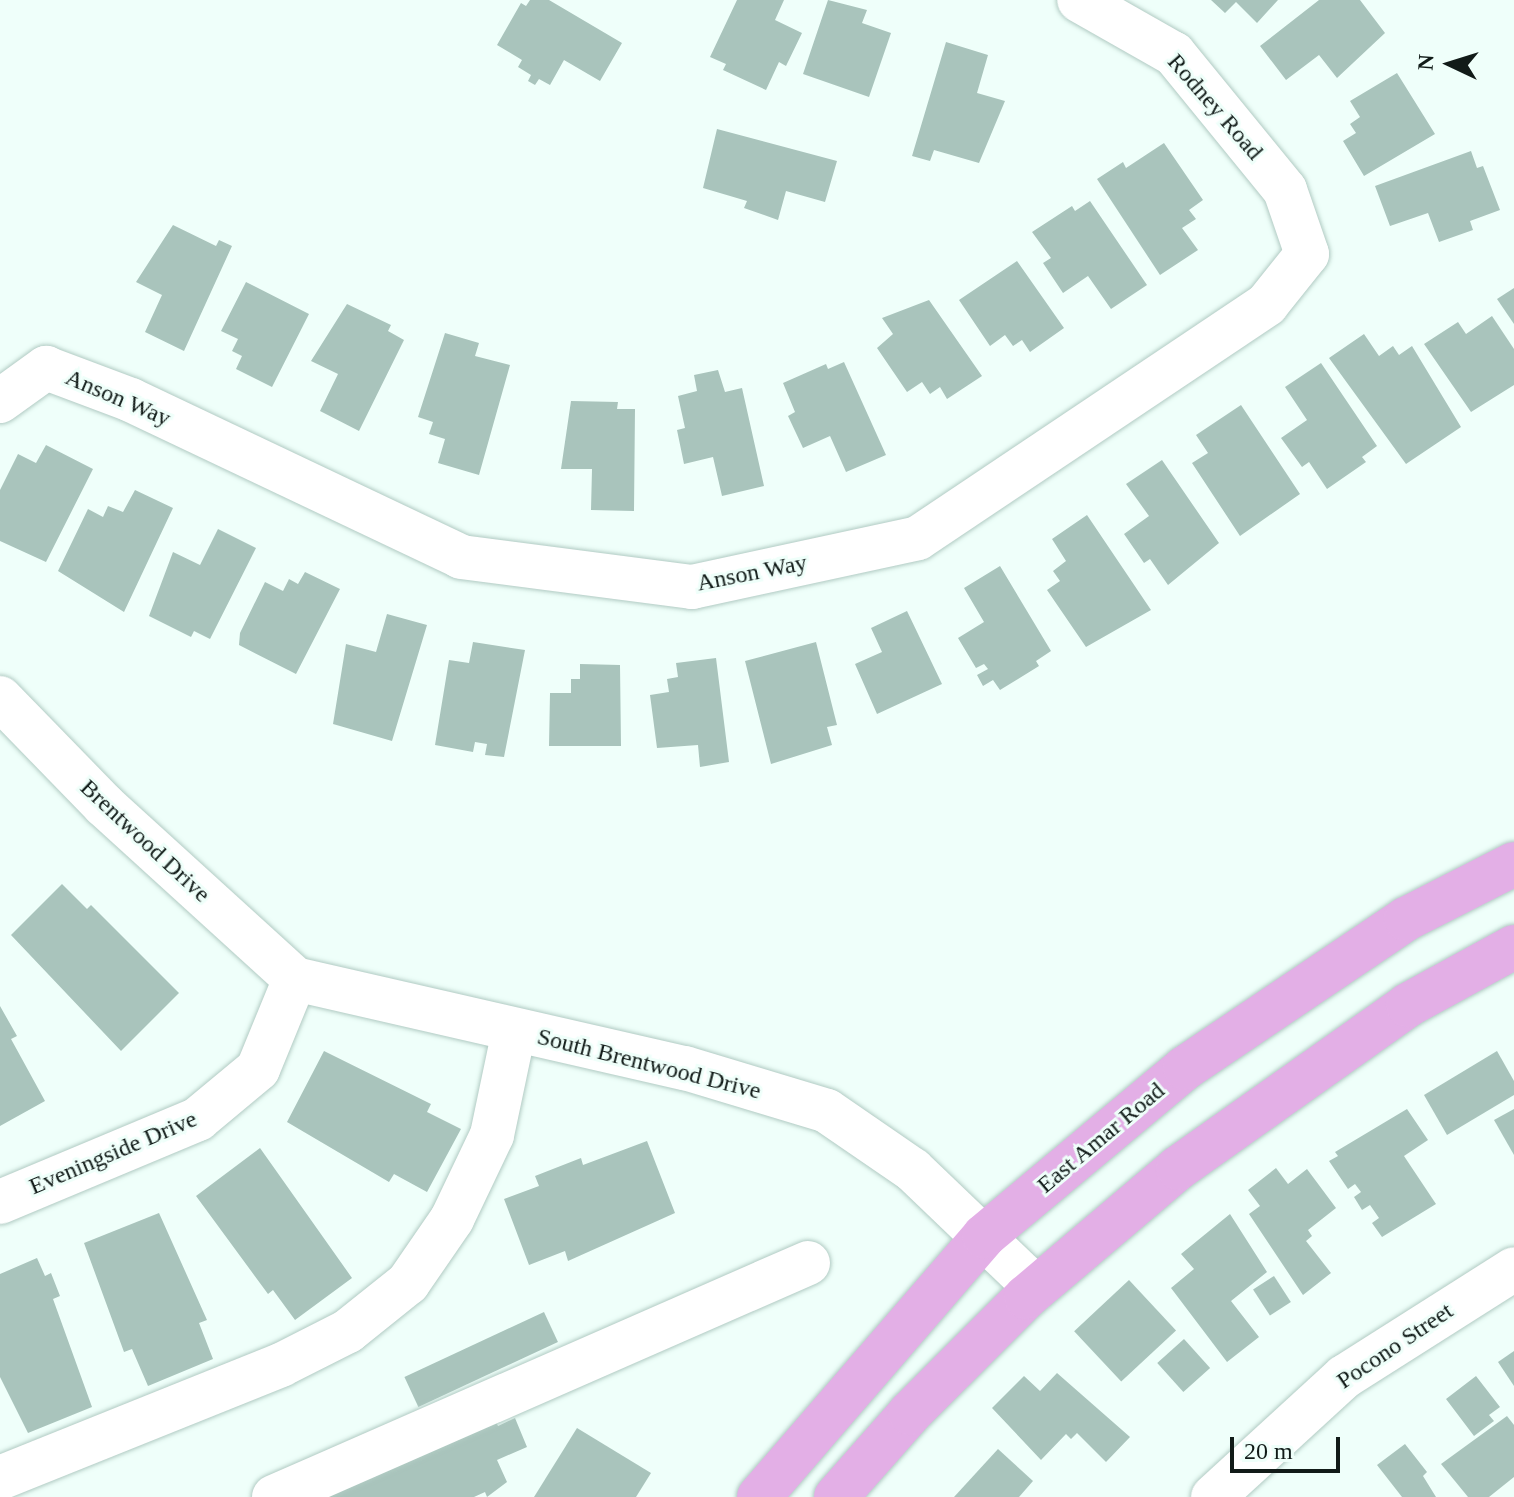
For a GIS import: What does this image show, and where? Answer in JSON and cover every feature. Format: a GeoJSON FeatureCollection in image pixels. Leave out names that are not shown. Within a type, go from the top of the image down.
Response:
{"type":"FeatureCollection","features":[{"type":"Feature","properties":{"kind":"main road","name":"East Amar Road"},"geometry":{"type":"LineString","coordinates":[[759,1497],[984,1236],[1185,1068],[1406,919],[1514,864]]}},
{"type":"Feature","properties":{"kind":"main road"},"geometry":{"type":"LineString","coordinates":[[836,1497],[910,1413],[1036,1288],[1212,1143],[1408,1005],[1514,947]]}},
{"type":"Feature","properties":{"kind":"street","name":"Rodney Road"},"geometry":{"type":"LineString","coordinates":[[1079,0],[1174,54],[1285,190],[1307,254]]}},
{"type":"Feature","properties":{"kind":"street","name":"Anson Way"},"geometry":{"type":"LineString","coordinates":[[0,401],[46,368],[131,400],[461,557],[692,587],[918,538],[1267,304],[1307,254]]}},
{"type":"Feature","properties":{"kind":"street","name":"Brentwood Drive"},"geometry":{"type":"LineString","coordinates":[[0,698],[104,805],[295,979]]}},
{"type":"Feature","properties":{"kind":"street","name":"South Brentwood Drive"},"geometry":{"type":"LineString","coordinates":[[295,979],[685,1068],[827,1111],[913,1170],[1036,1288]]}},
{"type":"Feature","properties":{"kind":"street","name":"Eveningside Drive"},"geometry":{"type":"LineString","coordinates":[[0,1202],[198,1119],[258,1069],[295,979]]}},
{"type":"Feature","properties":{"kind":"street"},"geometry":{"type":"LineString","coordinates":[[0,1478],[281,1365],[348,1331],[408,1283],[452,1219],[492,1135],[514,1031]]}},
{"type":"Feature","properties":{"kind":"street"},"geometry":{"type":"LineString","coordinates":[[274,1497],[808,1263]]}},
{"type":"Feature","properties":{"kind":"street","name":"Pocono Street"},"geometry":{"type":"LineString","coordinates":[[1213,1497],[1344,1377],[1514,1269]]}},
{"type":"Feature","properties":{"kind":"building"},"geometry":{"type":"Polygon","coordinates":[[[530,0],[549,0],[622,43],[600,81],[564,60],[550,85],[539,79],[535,85],[528,81],[531,75],[518,67],[522,60],[497,45],[521,3],[526,6],[530,0]]]}},
{"type":"Feature","properties":{"kind":"building"},"geometry":{"type":"Polygon","coordinates":[[[737,0],[784,0],[775,20],[802,33],[786,66],[779,62],[766,90],[723,70],[726,64],[710,57],[737,0]]]}},
{"type":"Feature","properties":{"kind":"building"},"geometry":{"type":"Polygon","coordinates":[[[828,0],[867,10],[862,23],[891,33],[869,97],[803,74],[828,0]]]}},
{"type":"Feature","properties":{"kind":"building"},"geometry":{"type":"Polygon","coordinates":[[[1211,0],[1278,0],[1257,23],[1236,2],[1225,13],[1211,0]]]}},
{"type":"Feature","properties":{"kind":"building"},"geometry":{"type":"Polygon","coordinates":[[[1319,0],[1360,0],[1385,33],[1337,78],[1319,55],[1286,80],[1260,46],[1319,0]]]}},
{"type":"Feature","properties":{"kind":"building"},"geometry":{"type":"Polygon","coordinates":[[[946,42],[988,55],[977,93],[1005,101],[979,163],[934,150],[930,161],[912,156],[946,42]]]}},
{"type":"Feature","properties":{"kind":"building"},"geometry":{"type":"Polygon","coordinates":[[[1397,73],[1435,134],[1364,176],[1343,141],[1356,133],[1350,124],[1360,117],[1350,101],[1397,73]]]}},
{"type":"Feature","properties":{"kind":"building"},"geometry":{"type":"Polygon","coordinates":[[[717,129],[837,161],[825,202],[786,191],[778,220],[744,208],[747,201],[703,188],[717,129]]]}},
{"type":"Feature","properties":{"kind":"building"},"geometry":{"type":"Polygon","coordinates":[[[1164,143],[1203,200],[1189,210],[1196,219],[1182,228],[1198,250],[1160,275],[1097,179],[1123,162],[1126,168],[1164,143]]]}},
{"type":"Feature","properties":{"kind":"building"},"geometry":{"type":"Polygon","coordinates":[[[1471,151],[1477,168],[1483,166],[1500,210],[1470,221],[1473,230],[1439,242],[1428,213],[1390,226],[1375,186],[1471,151]]]}},
{"type":"Feature","properties":{"kind":"building"},"geometry":{"type":"Polygon","coordinates":[[[1090,201],[1147,285],[1111,309],[1088,276],[1063,293],[1043,263],[1051,258],[1032,232],[1072,206],[1075,211],[1090,201]]]}},
{"type":"Feature","properties":{"kind":"building"},"geometry":{"type":"Polygon","coordinates":[[[173,225],[216,246],[219,240],[232,246],[184,351],[145,332],[162,295],[136,282],[173,225]]]}},
{"type":"Feature","properties":{"kind":"building"},"geometry":{"type":"Polygon","coordinates":[[[1017,261],[1064,328],[1030,352],[1022,340],[1013,346],[1005,335],[990,346],[959,300],[1017,261]]]}},
{"type":"Feature","properties":{"kind":"building"},"geometry":{"type":"Polygon","coordinates":[[[246,282],[309,314],[272,387],[236,369],[242,356],[232,351],[238,339],[221,331],[246,282]]]}},
{"type":"Feature","properties":{"kind":"building"},"geometry":{"type":"Polygon","coordinates":[[[1514,288],[1514,324],[1497,299],[1514,288]]]}},
{"type":"Feature","properties":{"kind":"building"},"geometry":{"type":"Polygon","coordinates":[[[929,300],[982,376],[947,399],[940,387],[930,394],[922,382],[907,392],[877,348],[893,334],[882,318],[929,300]]]}},
{"type":"Feature","properties":{"kind":"building"},"geometry":{"type":"Polygon","coordinates":[[[347,304],[391,325],[388,331],[404,340],[359,431],[320,411],[338,374],[311,361],[347,304]]]}},
{"type":"Feature","properties":{"kind":"building"},"geometry":{"type":"Polygon","coordinates":[[[1492,316],[1514,349],[1514,385],[1471,412],[1424,344],[1458,322],[1466,334],[1492,316]]]}},
{"type":"Feature","properties":{"kind":"building"},"geometry":{"type":"Polygon","coordinates":[[[445,333],[479,343],[475,356],[510,365],[479,475],[438,463],[445,439],[429,434],[433,422],[418,417],[445,333]]]}},
{"type":"Feature","properties":{"kind":"building"},"geometry":{"type":"Polygon","coordinates":[[[1364,334],[1379,356],[1393,346],[1399,355],[1412,346],[1461,427],[1406,464],[1329,358],[1364,334]]]}},
{"type":"Feature","properties":{"kind":"building"},"geometry":{"type":"Polygon","coordinates":[[[844,362],[886,455],[846,472],[830,436],[803,448],[788,416],[795,412],[783,383],[826,364],[828,369],[844,362]]]}},
{"type":"Feature","properties":{"kind":"building"},"geometry":{"type":"Polygon","coordinates":[[[1321,363],[1377,446],[1362,457],[1366,462],[1327,489],[1309,462],[1302,467],[1281,438],[1307,420],[1285,387],[1321,363]]]}},
{"type":"Feature","properties":{"kind":"building"},"geometry":{"type":"Polygon","coordinates":[[[718,370],[725,392],[742,388],[764,486],[722,496],[713,457],[684,464],[677,430],[685,428],[678,396],[697,391],[694,375],[718,370]]]}},
{"type":"Feature","properties":{"kind":"building"},"geometry":{"type":"Polygon","coordinates":[[[571,401],[618,402],[617,409],[635,409],[634,511],[591,510],[592,469],[561,469],[571,401]]]}},
{"type":"Feature","properties":{"kind":"building"},"geometry":{"type":"Polygon","coordinates":[[[1241,405],[1300,494],[1240,536],[1192,463],[1208,453],[1196,435],[1241,405]]]}},
{"type":"Feature","properties":{"kind":"building"},"geometry":{"type":"Polygon","coordinates":[[[46,445],[93,469],[46,562],[0,541],[0,490],[18,454],[36,463],[46,445]]]}},
{"type":"Feature","properties":{"kind":"building"},"geometry":{"type":"Polygon","coordinates":[[[1162,460],[1219,543],[1168,585],[1150,559],[1144,563],[1124,534],[1149,516],[1126,484],[1162,460]]]}},
{"type":"Feature","properties":{"kind":"building"},"geometry":{"type":"Polygon","coordinates":[[[135,490],[173,508],[124,612],[58,571],[88,509],[103,517],[108,506],[123,512],[135,490]]]}},
{"type":"Feature","properties":{"kind":"building"},"geometry":{"type":"Polygon","coordinates":[[[1087,515],[1151,610],[1086,647],[1047,590],[1060,581],[1053,571],[1066,561],[1052,539],[1087,515]]]}},
{"type":"Feature","properties":{"kind":"building"},"geometry":{"type":"Polygon","coordinates":[[[218,529],[256,548],[210,639],[194,631],[191,637],[149,616],[173,552],[200,565],[218,529]]]}},
{"type":"Feature","properties":{"kind":"building"},"geometry":{"type":"Polygon","coordinates":[[[1000,566],[1051,651],[1036,661],[1039,666],[1000,690],[993,680],[983,686],[977,675],[988,669],[984,664],[976,668],[958,638],[984,622],[964,588],[1000,566]]]}},
{"type":"Feature","properties":{"kind":"building"},"geometry":{"type":"Polygon","coordinates":[[[305,572],[340,589],[296,674],[239,645],[240,633],[265,582],[283,591],[289,579],[298,584],[305,572]]]}},
{"type":"Feature","properties":{"kind":"building"},"geometry":{"type":"Polygon","coordinates":[[[907,611],[942,684],[877,714],[855,664],[882,652],[871,628],[907,611]]]}},
{"type":"Feature","properties":{"kind":"building"},"geometry":{"type":"Polygon","coordinates":[[[387,614],[427,625],[392,741],[333,724],[346,644],[376,652],[387,614]]]}},
{"type":"Feature","properties":{"kind":"building"},"geometry":{"type":"Polygon","coordinates":[[[473,642],[525,650],[504,757],[485,755],[487,744],[475,742],[473,752],[435,745],[449,660],[469,663],[473,642]]]}},
{"type":"Feature","properties":{"kind":"building"},"geometry":{"type":"Polygon","coordinates":[[[816,642],[837,725],[827,727],[832,745],[771,764],[745,661],[816,642]]]}},
{"type":"Feature","properties":{"kind":"building"},"geometry":{"type":"Polygon","coordinates":[[[716,658],[729,762],[700,767],[698,745],[657,748],[650,695],[669,692],[667,679],[678,677],[676,663],[716,658]]]}},
{"type":"Feature","properties":{"kind":"building"},"geometry":{"type":"Polygon","coordinates":[[[580,664],[620,665],[621,746],[549,746],[550,693],[571,693],[571,679],[580,679],[580,664]]]}},
{"type":"Feature","properties":{"kind":"building"},"geometry":{"type":"Polygon","coordinates":[[[62,884],[87,909],[91,905],[179,993],[121,1051],[11,935],[62,884]]]}},
{"type":"Feature","properties":{"kind":"building"},"geometry":{"type":"Polygon","coordinates":[[[0,1006],[17,1036],[11,1039],[45,1101],[0,1126],[0,1006]]]}},
{"type":"Feature","properties":{"kind":"building"},"geometry":{"type":"Polygon","coordinates":[[[324,1051],[431,1104],[427,1112],[461,1129],[427,1192],[394,1174],[389,1182],[287,1122],[324,1051]]]}},
{"type":"Feature","properties":{"kind":"building"},"geometry":{"type":"Polygon","coordinates":[[[1497,1051],[1514,1081],[1514,1095],[1447,1135],[1424,1095],[1497,1051]]]}},
{"type":"Feature","properties":{"kind":"building"},"geometry":{"type":"Polygon","coordinates":[[[1407,1109],[1428,1140],[1404,1156],[1436,1204],[1382,1237],[1372,1223],[1379,1218],[1370,1205],[1362,1210],[1354,1197],[1361,1192],[1355,1184],[1348,1189],[1329,1161],[1338,1156],[1335,1152],[1407,1109]]]}},
{"type":"Feature","properties":{"kind":"building"},"geometry":{"type":"Polygon","coordinates":[[[1514,1109],[1514,1155],[1494,1120],[1514,1109]]]}},
{"type":"Feature","properties":{"kind":"building"},"geometry":{"type":"Polygon","coordinates":[[[647,1141],[675,1213],[568,1261],[565,1251],[529,1265],[504,1199],[539,1186],[535,1176],[581,1158],[583,1165],[647,1141]]]}},
{"type":"Feature","properties":{"kind":"building"},"geometry":{"type":"Polygon","coordinates":[[[260,1148],[352,1278],[295,1320],[273,1290],[268,1294],[196,1196],[260,1148]]]}},
{"type":"Feature","properties":{"kind":"building"},"geometry":{"type":"Polygon","coordinates":[[[1276,1168],[1288,1184],[1307,1169],[1336,1208],[1308,1230],[1312,1236],[1306,1241],[1331,1273],[1303,1295],[1249,1214],[1260,1206],[1248,1190],[1276,1168]]]}},
{"type":"Feature","properties":{"kind":"building"},"geometry":{"type":"Polygon","coordinates":[[[159,1213],[207,1320],[199,1323],[213,1359],[148,1386],[132,1349],[124,1352],[84,1243],[159,1213]]]}},
{"type":"Feature","properties":{"kind":"building"},"geometry":{"type":"Polygon","coordinates":[[[1230,1214],[1267,1272],[1231,1301],[1259,1337],[1227,1362],[1171,1288],[1194,1269],[1181,1254],[1230,1214]]]}},
{"type":"Feature","properties":{"kind":"building"},"geometry":{"type":"Polygon","coordinates":[[[37,1258],[45,1276],[51,1273],[60,1296],[53,1299],[92,1407],[28,1433],[0,1377],[0,1274],[37,1258]]]}},
{"type":"Feature","properties":{"kind":"building"},"geometry":{"type":"Polygon","coordinates":[[[1274,1276],[1291,1302],[1270,1316],[1253,1290],[1274,1276]]]}},
{"type":"Feature","properties":{"kind":"building"},"geometry":{"type":"Polygon","coordinates":[[[1129,1280],[1176,1330],[1121,1382],[1074,1331],[1129,1280]]]}},
{"type":"Feature","properties":{"kind":"building"},"geometry":{"type":"Polygon","coordinates":[[[544,1312],[558,1342],[418,1407],[404,1377],[544,1312]]]}},
{"type":"Feature","properties":{"kind":"building"},"geometry":{"type":"Polygon","coordinates":[[[1184,1339],[1210,1368],[1183,1392],[1157,1363],[1184,1339]]]}},
{"type":"Feature","properties":{"kind":"building"},"geometry":{"type":"Polygon","coordinates":[[[1514,1351],[1514,1386],[1498,1362],[1514,1351]]]}},
{"type":"Feature","properties":{"kind":"building"},"geometry":{"type":"Polygon","coordinates":[[[1057,1373],[1130,1437],[1106,1462],[1077,1433],[1071,1439],[1066,1434],[1041,1460],[992,1408],[1024,1376],[1040,1391],[1057,1373]]]}},
{"type":"Feature","properties":{"kind":"building"},"geometry":{"type":"Polygon","coordinates":[[[1476,1376],[1500,1407],[1489,1415],[1494,1421],[1474,1436],[1446,1399],[1476,1376]]]}},
{"type":"Feature","properties":{"kind":"building"},"geometry":{"type":"Polygon","coordinates":[[[492,1414],[498,1426],[515,1418],[527,1447],[497,1460],[507,1482],[487,1497],[485,1492],[474,1497],[303,1497],[492,1414]]]}},
{"type":"Feature","properties":{"kind":"building"},"geometry":{"type":"Polygon","coordinates":[[[1507,1416],[1514,1425],[1514,1477],[1489,1497],[1468,1497],[1441,1464],[1507,1416]]]}},
{"type":"Feature","properties":{"kind":"building"},"geometry":{"type":"Polygon","coordinates":[[[577,1428],[651,1473],[636,1497],[534,1497],[577,1428]]]}},
{"type":"Feature","properties":{"kind":"building"},"geometry":{"type":"Polygon","coordinates":[[[1405,1444],[1427,1472],[1423,1476],[1436,1497],[1402,1497],[1377,1465],[1405,1444]]]}},
{"type":"Feature","properties":{"kind":"building"},"geometry":{"type":"Polygon","coordinates":[[[998,1449],[1033,1481],[1019,1497],[954,1497],[998,1449]]]}}]}
